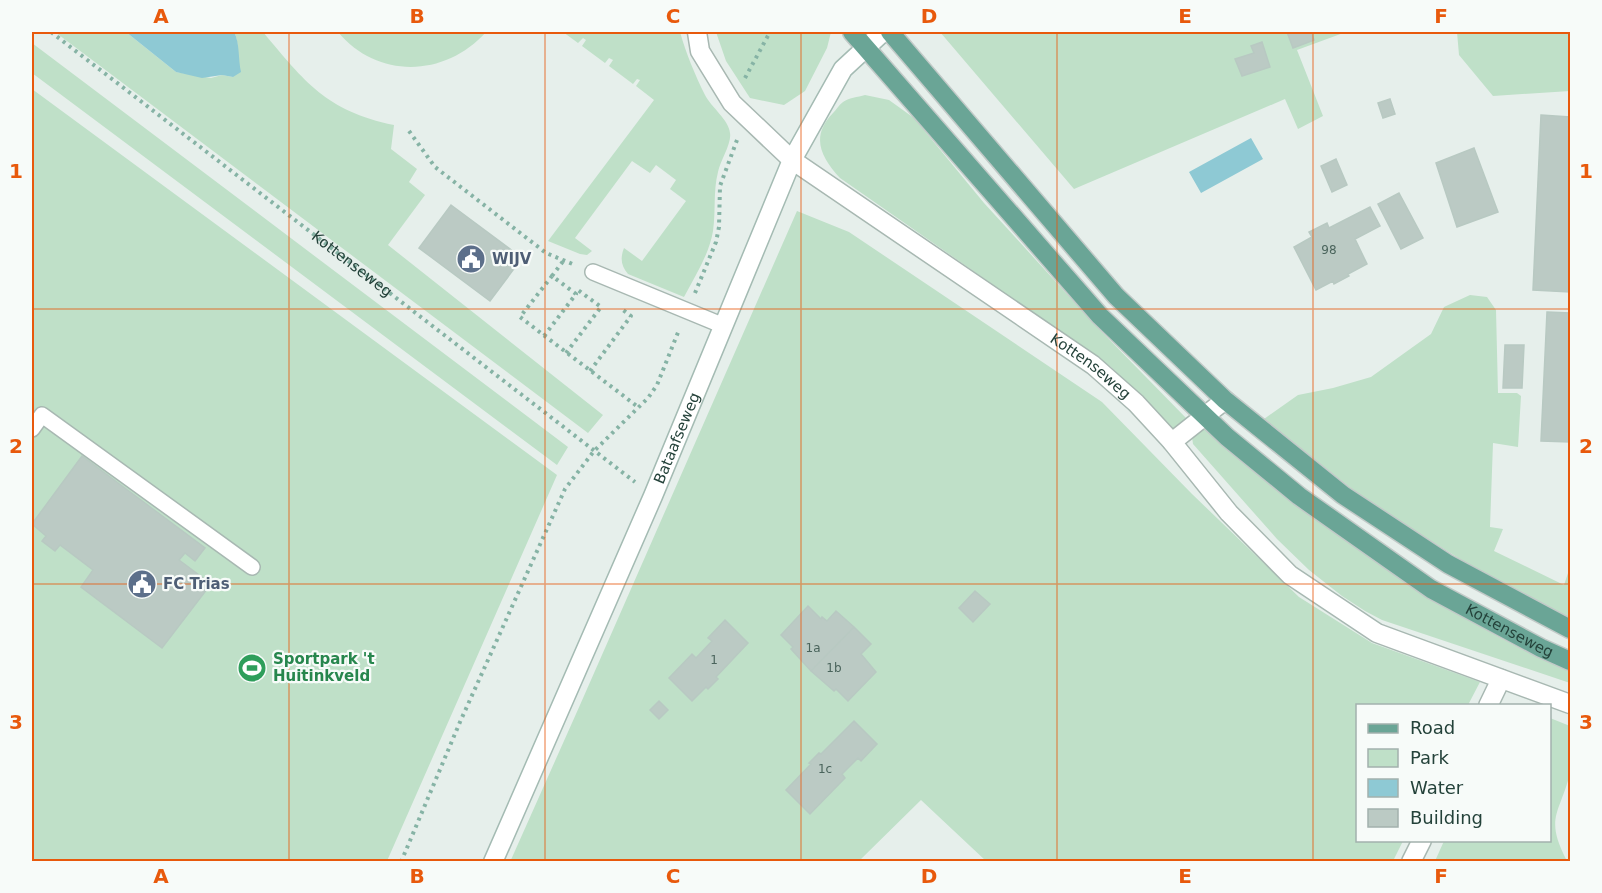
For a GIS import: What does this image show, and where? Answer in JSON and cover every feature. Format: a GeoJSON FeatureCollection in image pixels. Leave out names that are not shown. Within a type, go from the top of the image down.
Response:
{"type":"FeatureCollection","features":[{"type":"Feature","properties":{"kind":"main road","name":"Kottenseweg"},"geometry":{"type":"LineString","coordinates":[[852,32],[1100,316],[1205,416],[1299,496],[1431,589],[1570,661]]}},
{"type":"Feature","properties":{"kind":"main road","name":"Kottenseweg"},"geometry":{"type":"LineString","coordinates":[[890,32],[1116,296],[1225,400],[1353,501],[1448,564],[1570,629]]}},
{"type":"Feature","properties":{"kind":"street","name":"Kottenseweg"},"geometry":{"type":"LineString","coordinates":[[697,32],[700,51],[732,103],[792,160],[1093,366],[1136,403],[1172,441],[1229,513],[1290,575],[1377,633],[1570,704]]}},
{"type":"Feature","properties":{"kind":"street","name":"Bataafseweg"},"geometry":{"type":"LineString","coordinates":[[494,861],[653,496],[792,160],[843,69],[883,32]]}},
{"type":"Feature","properties":{"kind":"street"},"geometry":{"type":"LineString","coordinates":[[1172,441],[1225,400]]}},
{"type":"Feature","properties":{"kind":"street"},"geometry":{"type":"LineString","coordinates":[[1488,704],[1501,679]]}},
{"type":"Feature","properties":{"kind":"street"},"geometry":{"type":"LineString","coordinates":[[1411,861],[1421,842]]}},
{"type":"Feature","properties":{"kind":"lane"},"geometry":{"type":"LineString","coordinates":[[593,272],[724,326]]}},
{"type":"Feature","properties":{"kind":"lane"},"geometry":{"type":"LineString","coordinates":[[32,429],[42,415],[252,567]]}},
{"type":"Feature","properties":{"kind":"path","name":"Kottenseweg"},"geometry":{"type":"LineString","coordinates":[[51,32],[653,496]]}},
{"type":"Feature","properties":{"kind":"path"},"geometry":{"type":"LineString","coordinates":[[732,103],[770,32]]}},
{"type":"Feature","properties":{"kind":"path"},"geometry":{"type":"LineString","coordinates":[[401,861],[460,722],[565,489],[594,451],[657,385],[716,242],[719,227],[720,186],[747,117]]}},
{"type":"Feature","properties":{"kind":"path"},"geometry":{"type":"LineString","coordinates":[[409,131],[435,167],[546,253],[593,272]]}},
{"type":"Feature","properties":{"kind":"path"},"geometry":{"type":"LineString","coordinates":[[564,261],[520,317],[638,407]]}},
{"type":"Feature","properties":{"kind":"path"},"geometry":{"type":"LineString","coordinates":[[552,276],[576,294]]}},
{"type":"Feature","properties":{"kind":"path"},"geometry":{"type":"LineString","coordinates":[[544,336],[578,290],[601,307]]}},
{"type":"Feature","properties":{"kind":"path"},"geometry":{"type":"LineString","coordinates":[[566,353],[608,298]]}},
{"type":"Feature","properties":{"kind":"path"},"geometry":{"type":"LineString","coordinates":[[590,371],[631,316],[616,304]]}},
{"type":"Feature","properties":{"kind":"green space"},"geometry":{"type":"Polygon","coordinates":[[[55,32],[126,32],[176,72],[211,78],[222,75],[233,77],[238,48],[234,32],[263,32],[305,80],[334,103],[351,112],[394,125],[391,149],[417,169],[409,182],[425,195],[388,245],[603,415],[588,433],[55,32]]]}},
{"type":"Feature","properties":{"kind":"green space"},"geometry":{"type":"Polygon","coordinates":[[[338,32],[486,32],[470,47],[452,58],[412,67],[392,65],[372,59],[354,48],[338,32]]]}},
{"type":"Feature","properties":{"kind":"green space"},"geometry":{"type":"Polygon","coordinates":[[[563,32],[680,32],[705,95],[729,128],[729,142],[716,179],[711,240],[684,297],[628,274],[622,262],[624,248],[642,261],[686,201],[670,189],[676,180],[656,165],[650,173],[632,161],[575,238],[592,251],[587,255],[548,241],[654,100],[636,86],[640,80],[637,79],[633,84],[609,66],[613,60],[609,58],[605,63],[582,46],[586,40],[583,38],[578,43],[563,32]]]}},
{"type":"Feature","properties":{"kind":"green space"},"geometry":{"type":"Polygon","coordinates":[[[716,32],[831,32],[827,48],[805,91],[784,105],[750,98],[726,61],[716,32]]]}},
{"type":"Feature","properties":{"kind":"green space"},"geometry":{"type":"Polygon","coordinates":[[[940,32],[1346,32],[1297,50],[1323,116],[1298,129],[1285,99],[1074,189],[940,32]]]}},
{"type":"Feature","properties":{"kind":"green space"},"geometry":{"type":"Polygon","coordinates":[[[1457,32],[1570,32],[1570,91],[1493,96],[1459,55],[1457,32]]]}},
{"type":"Feature","properties":{"kind":"green space"},"geometry":{"type":"Polygon","coordinates":[[[32,43],[568,447],[557,465],[32,73],[32,43]]]}},
{"type":"Feature","properties":{"kind":"green space","name":"Sportpark 't Huitinkveld"},"geometry":{"type":"Polygon","coordinates":[[[32,89],[557,475],[387,861],[32,861],[32,89]]]}},
{"type":"Feature","properties":{"kind":"green space"},"geometry":{"type":"Polygon","coordinates":[[[865,95],[889,100],[914,118],[984,203],[1097,327],[1187,419],[1179,429],[1171,430],[1150,405],[1111,367],[840,178],[823,155],[820,139],[822,130],[843,102],[865,95]]]}},
{"type":"Feature","properties":{"kind":"green space"},"geometry":{"type":"Polygon","coordinates":[[[797,211],[849,232],[1102,402],[1192,494],[1299,597],[1372,643],[1480,682],[1469,704],[1356,704],[1356,842],[1402,842],[1393,861],[986,861],[921,800],[859,861],[510,862],[797,211]]]}},
{"type":"Feature","properties":{"kind":"green space"},"geometry":{"type":"Polygon","coordinates":[[[1470,295],[1487,297],[1496,310],[1498,393],[1517,393],[1521,396],[1518,447],[1493,443],[1490,527],[1503,529],[1494,551],[1564,585],[1570,567],[1570,620],[1503,586],[1366,500],[1264,419],[1298,395],[1371,377],[1431,334],[1444,307],[1470,295]]]}},
{"type":"Feature","properties":{"kind":"green space"},"geometry":{"type":"Polygon","coordinates":[[[1205,426],[1290,496],[1379,562],[1472,622],[1570,672],[1570,683],[1382,620],[1342,596],[1309,570],[1277,539],[1193,444],[1192,437],[1205,426]]]}},
{"type":"Feature","properties":{"kind":"green space"},"geometry":{"type":"Polygon","coordinates":[[[1551,718],[1570,726],[1571,767],[1555,825],[1560,846],[1567,861],[1435,861],[1444,842],[1551,842],[1551,718]]]}},
{"type":"Feature","properties":{"kind":"water"},"geometry":{"type":"Polygon","coordinates":[[[126,32],[234,32],[241,72],[233,77],[222,75],[202,78],[176,72],[126,32]]]}},
{"type":"Feature","properties":{"kind":"water"},"geometry":{"type":"Polygon","coordinates":[[[1251,138],[1263,159],[1201,193],[1189,172],[1251,138]]]}},
{"type":"Feature","properties":{"kind":"building"},"geometry":{"type":"Polygon","coordinates":[[[1287,32],[1311,32],[1314,40],[1293,48],[1287,32]]]}},
{"type":"Feature","properties":{"kind":"building"},"geometry":{"type":"Polygon","coordinates":[[[1262,42],[1270,67],[1242,76],[1235,59],[1254,53],[1251,46],[1262,42]]]}},
{"type":"Feature","properties":{"kind":"building"},"geometry":{"type":"Polygon","coordinates":[[[1390,99],[1395,114],[1383,118],[1378,103],[1390,99]]]}},
{"type":"Feature","properties":{"kind":"building"},"geometry":{"type":"Polygon","coordinates":[[[1541,115],[1570,117],[1570,292],[1533,290],[1541,115]]]}},
{"type":"Feature","properties":{"kind":"building"},"geometry":{"type":"Polygon","coordinates":[[[1474,148],[1498,212],[1457,227],[1436,163],[1474,148]]]}},
{"type":"Feature","properties":{"kind":"building"},"geometry":{"type":"Polygon","coordinates":[[[1336,159],[1347,185],[1332,192],[1321,166],[1336,159]]]}},
{"type":"Feature","properties":{"kind":"building"},"geometry":{"type":"Polygon","coordinates":[[[1399,193],[1423,238],[1401,249],[1378,204],[1399,193]]]}},
{"type":"Feature","properties":{"kind":"building"},"geometry":{"type":"Polygon","coordinates":[[[451,205],[522,258],[490,301],[419,248],[451,205]]]}},
{"type":"Feature","properties":{"kind":"building"},"geometry":{"type":"Polygon","coordinates":[[[1370,207],[1380,226],[1355,239],[1367,264],[1334,284],[1333,281],[1316,290],[1294,247],[1312,237],[1309,232],[1327,223],[1329,228],[1370,207]]]}},
{"type":"Feature","properties":{"kind":"building"},"geometry":{"type":"Polygon","coordinates":[[[1547,312],[1570,313],[1570,442],[1541,441],[1547,312]]]}},
{"type":"Feature","properties":{"kind":"building"},"geometry":{"type":"Polygon","coordinates":[[[1505,345],[1524,345],[1522,388],[1503,388],[1505,345]]]}},
{"type":"Feature","properties":{"kind":"building"},"geometry":{"type":"Polygon","coordinates":[[[82,456],[205,548],[195,561],[185,553],[179,560],[211,584],[162,648],[81,587],[93,570],[60,545],[55,551],[42,541],[46,536],[32,524],[82,456]]]}},
{"type":"Feature","properties":{"kind":"building"},"geometry":{"type":"Polygon","coordinates":[[[975,591],[990,604],[973,622],[959,608],[975,591]]]}},
{"type":"Feature","properties":{"kind":"building"},"geometry":{"type":"Polygon","coordinates":[[[808,606],[821,619],[822,617],[827,621],[836,611],[854,627],[811,671],[781,635],[808,606]]]}},
{"type":"Feature","properties":{"kind":"building"},"geometry":{"type":"Polygon","coordinates":[[[725,620],[748,643],[716,677],[718,679],[692,701],[669,678],[692,654],[696,658],[712,641],[708,638],[725,620]]]}},
{"type":"Feature","properties":{"kind":"building"},"geometry":{"type":"Polygon","coordinates":[[[854,627],[871,644],[861,654],[876,672],[848,701],[811,671],[854,627]]]}},
{"type":"Feature","properties":{"kind":"building"},"geometry":{"type":"Polygon","coordinates":[[[659,701],[668,710],[659,719],[650,710],[659,701]]]}},
{"type":"Feature","properties":{"kind":"building"},"geometry":{"type":"Polygon","coordinates":[[[854,721],[877,744],[861,761],[858,758],[842,774],[845,778],[810,814],[786,790],[811,764],[809,763],[854,721]]]}},
{"type":"Feature","properties":{"kind":"place","name":"WIJV"},"geometry":{"type":"Point","coordinates":[471,259]}},
{"type":"Feature","properties":{"kind":"place","name":"FC Trias"},"geometry":{"type":"Point","coordinates":[142,584]}},
{"type":"Feature","properties":{"kind":"place","name":"Sportpark 't Huitinkveld"},"geometry":{"type":"Point","coordinates":[252,668]}}]}
